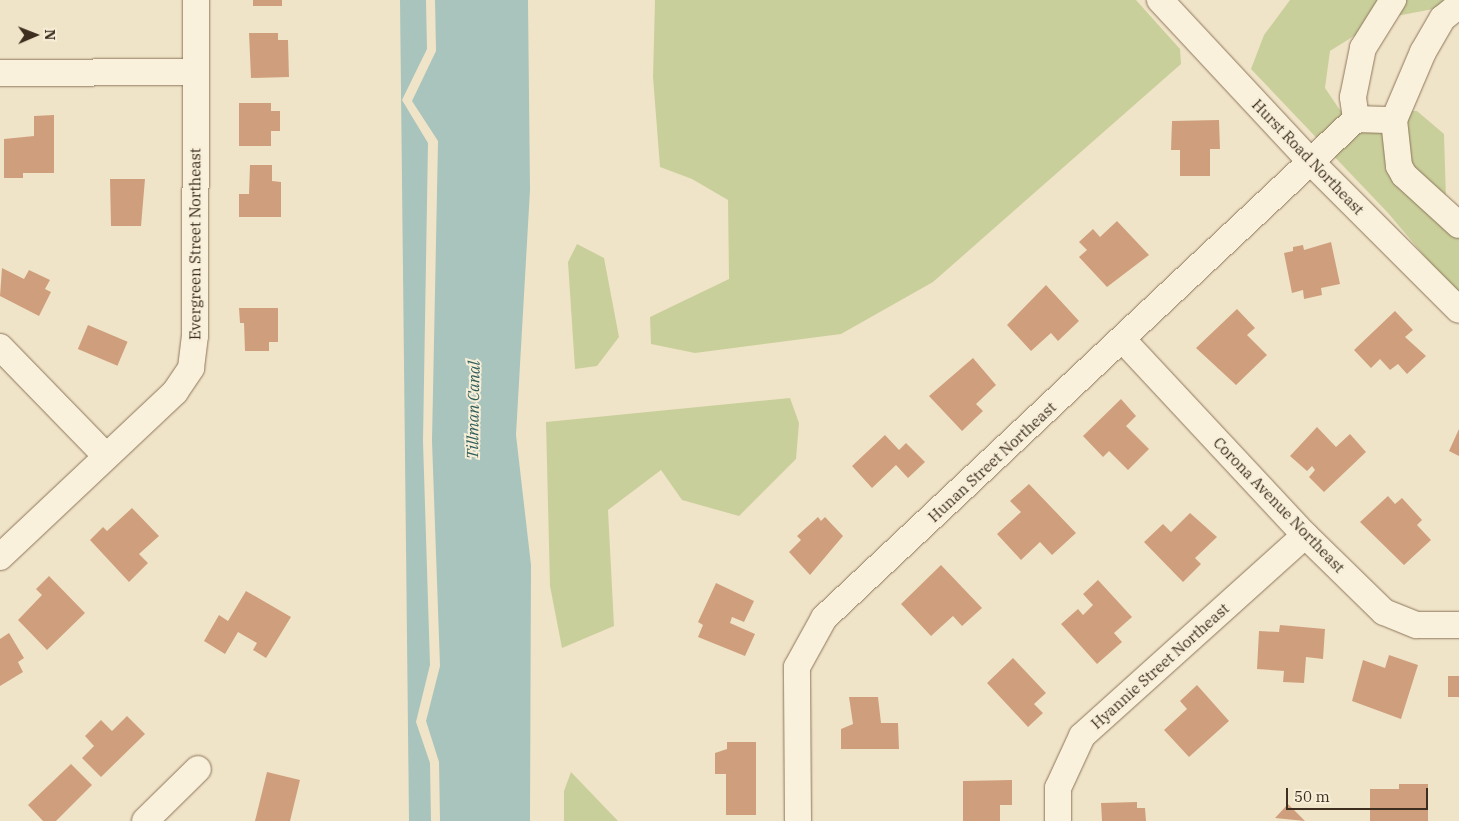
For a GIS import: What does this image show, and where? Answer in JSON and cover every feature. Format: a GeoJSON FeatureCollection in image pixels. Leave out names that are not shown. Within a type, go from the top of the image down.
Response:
{"type":"FeatureCollection","features":[{"type":"Feature","properties":{"kind":"street","name":"Evergreen Street Northeast"},"geometry":{"type":"LineString","coordinates":[[0,557],[105,455],[175,392],[191,368],[196,336],[196,0]]}},
{"type":"Feature","properties":{"kind":"street","name":"Hurst Road Northeast"},"geometry":{"type":"LineString","coordinates":[[1160,0],[1313,164],[1459,310]]}},
{"type":"Feature","properties":{"kind":"street"},"geometry":{"type":"LineString","coordinates":[[1393,0],[1363,48],[1353,97],[1356,119],[1394,120]]}},
{"type":"Feature","properties":{"kind":"street"},"geometry":{"type":"LineString","coordinates":[[1459,6],[1443,18],[1423,52],[1394,120],[1399,166],[1404,175],[1459,225]]}},
{"type":"Feature","properties":{"kind":"street"},"geometry":{"type":"LineString","coordinates":[[0,73],[196,72]]}},
{"type":"Feature","properties":{"kind":"street","name":"Hunan Street Northeast"},"geometry":{"type":"LineString","coordinates":[[798,821],[798,667],[824,618],[1313,164],[1356,119]]}},
{"type":"Feature","properties":{"kind":"street","name":"Corona Avenue Northeast"},"geometry":{"type":"LineString","coordinates":[[1123,340],[1305,535],[1384,612],[1417,625],[1459,625]]}},
{"type":"Feature","properties":{"kind":"street"},"geometry":{"type":"LineString","coordinates":[[0,347],[105,455]]}},
{"type":"Feature","properties":{"kind":"street","name":"Hyannie Street Northeast"},"geometry":{"type":"LineString","coordinates":[[1058,821],[1058,788],[1082,736],[1305,535]]}},
{"type":"Feature","properties":{"kind":"street"},"geometry":{"type":"LineString","coordinates":[[145,821],[198,769]]}},
{"type":"Feature","properties":{"kind":"green space"},"geometry":{"type":"Polygon","coordinates":[[[655,0],[1136,0],[1180,49],[1181,64],[933,282],[841,334],[695,353],[651,344],[650,317],[729,279],[728,200],[692,179],[660,167],[653,77],[655,0]]]}},
{"type":"Feature","properties":{"kind":"green space"},"geometry":{"type":"Polygon","coordinates":[[[1290,0],[1459,0],[1459,4],[1381,19],[1330,51],[1325,88],[1340,110],[1417,111],[1444,134],[1446,200],[1459,221],[1459,297],[1388,213],[1251,69],[1264,35],[1290,0]]]}},
{"type":"Feature","properties":{"kind":"green space"},"geometry":{"type":"Polygon","coordinates":[[[577,244],[604,258],[619,337],[597,366],[575,369],[568,262],[577,244]]]}},
{"type":"Feature","properties":{"kind":"green space"},"geometry":{"type":"Polygon","coordinates":[[[790,398],[799,423],[796,459],[739,516],[682,500],[661,470],[608,510],[614,626],[562,648],[550,586],[546,422],[790,398]]]}},
{"type":"Feature","properties":{"kind":"green space"},"geometry":{"type":"Polygon","coordinates":[[[571,772],[618,821],[564,821],[564,791],[571,772]]]}},
{"type":"Feature","properties":{"kind":"water"},"geometry":{"type":"Polygon","coordinates":[[[400,0],[426,0],[427,49],[402,100],[428,143],[423,441],[430,665],[416,722],[430,763],[431,821],[409,821],[400,0]]]}},
{"type":"Feature","properties":{"kind":"water","name":"Tillman Canal"},"geometry":{"type":"Polygon","coordinates":[[[435,0],[528,0],[530,190],[516,435],[531,565],[530,821],[440,821],[439,762],[426,721],[440,666],[432,441],[438,141],[412,101],[436,51],[435,0]]]}},
{"type":"Feature","properties":{"kind":"building"},"geometry":{"type":"Polygon","coordinates":[[[253,0],[282,0],[282,6],[253,6],[253,0]]]}},
{"type":"Feature","properties":{"kind":"building"},"geometry":{"type":"Polygon","coordinates":[[[249,33],[278,33],[278,40],[288,40],[289,77],[251,78],[249,33]]]}},
{"type":"Feature","properties":{"kind":"building"},"geometry":{"type":"Polygon","coordinates":[[[239,103],[271,103],[271,111],[280,111],[280,131],[271,131],[271,146],[239,146],[239,103]]]}},
{"type":"Feature","properties":{"kind":"building"},"geometry":{"type":"Polygon","coordinates":[[[54,115],[54,173],[23,173],[23,178],[4,178],[4,139],[34,136],[34,116],[54,115]]]}},
{"type":"Feature","properties":{"kind":"building"},"geometry":{"type":"Polygon","coordinates":[[[1219,120],[1220,149],[1210,149],[1210,176],[1180,176],[1180,150],[1171,150],[1172,121],[1219,120]]]}},
{"type":"Feature","properties":{"kind":"building"},"geometry":{"type":"Polygon","coordinates":[[[250,165],[272,165],[272,181],[281,182],[281,217],[239,217],[239,194],[249,194],[250,165]]]}},
{"type":"Feature","properties":{"kind":"building"},"geometry":{"type":"Polygon","coordinates":[[[110,179],[145,179],[141,226],[111,226],[110,179]]]}},
{"type":"Feature","properties":{"kind":"building"},"geometry":{"type":"Polygon","coordinates":[[[1117,221],[1149,255],[1107,287],[1079,257],[1087,250],[1079,242],[1093,229],[1100,237],[1117,221]]]}},
{"type":"Feature","properties":{"kind":"building"},"geometry":{"type":"Polygon","coordinates":[[[1331,242],[1340,284],[1321,288],[1322,295],[1304,299],[1303,290],[1292,293],[1284,253],[1293,251],[1293,247],[1303,245],[1304,250],[1331,242]]]}},
{"type":"Feature","properties":{"kind":"building"},"geometry":{"type":"Polygon","coordinates":[[[2,268],[24,279],[29,270],[50,280],[45,289],[51,292],[39,316],[0,296],[2,268]]]}},
{"type":"Feature","properties":{"kind":"building"},"geometry":{"type":"Polygon","coordinates":[[[1046,285],[1079,321],[1058,341],[1051,333],[1031,351],[1007,325],[1046,285]]]}},
{"type":"Feature","properties":{"kind":"building"},"geometry":{"type":"Polygon","coordinates":[[[239,308],[278,308],[278,342],[269,342],[269,351],[245,351],[244,323],[240,323],[239,308]]]}},
{"type":"Feature","properties":{"kind":"building"},"geometry":{"type":"Polygon","coordinates":[[[1237,309],[1255,328],[1247,335],[1267,355],[1236,385],[1196,348],[1237,309]]]}},
{"type":"Feature","properties":{"kind":"building"},"geometry":{"type":"Polygon","coordinates":[[[1395,311],[1413,330],[1405,337],[1426,356],[1407,374],[1398,364],[1390,370],[1380,359],[1371,368],[1354,350],[1395,311]]]}},
{"type":"Feature","properties":{"kind":"building"},"geometry":{"type":"Polygon","coordinates":[[[88,325],[128,342],[117,366],[78,349],[88,325]]]}},
{"type":"Feature","properties":{"kind":"building"},"geometry":{"type":"Polygon","coordinates":[[[973,358],[996,385],[976,404],[983,411],[962,431],[929,396],[973,358]]]}},
{"type":"Feature","properties":{"kind":"building"},"geometry":{"type":"Polygon","coordinates":[[[1121,399],[1136,416],[1126,426],[1149,449],[1128,470],[1109,451],[1103,457],[1083,436],[1121,399]]]}},
{"type":"Feature","properties":{"kind":"building"},"geometry":{"type":"Polygon","coordinates":[[[1317,427],[1336,447],[1350,434],[1366,452],[1324,492],[1309,477],[1315,470],[1312,466],[1307,471],[1290,456],[1317,427]]]}},
{"type":"Feature","properties":{"kind":"building"},"geometry":{"type":"Polygon","coordinates":[[[1459,429],[1459,456],[1449,451],[1459,429]]]}},
{"type":"Feature","properties":{"kind":"building"},"geometry":{"type":"Polygon","coordinates":[[[885,435],[899,450],[906,443],[925,462],[908,478],[896,465],[872,488],[852,466],[885,435]]]}},
{"type":"Feature","properties":{"kind":"building"},"geometry":{"type":"Polygon","coordinates":[[[1029,484],[1076,533],[1052,555],[1040,542],[1021,560],[997,534],[1021,512],[1010,501],[1029,484]]]}},
{"type":"Feature","properties":{"kind":"building"},"geometry":{"type":"Polygon","coordinates":[[[1388,496],[1395,504],[1402,498],[1422,520],[1417,525],[1431,540],[1404,565],[1360,522],[1388,496]]]}},
{"type":"Feature","properties":{"kind":"building"},"geometry":{"type":"Polygon","coordinates":[[[132,508],[159,536],[139,554],[148,563],[129,582],[90,540],[103,527],[107,531],[132,508]]]}},
{"type":"Feature","properties":{"kind":"building"},"geometry":{"type":"Polygon","coordinates":[[[1190,513],[1217,537],[1195,558],[1201,564],[1183,582],[1144,542],[1163,524],[1171,532],[1190,513]]]}},
{"type":"Feature","properties":{"kind":"building"},"geometry":{"type":"Polygon","coordinates":[[[818,517],[821,521],[825,517],[843,536],[810,575],[789,552],[801,540],[797,536],[818,517]]]}},
{"type":"Feature","properties":{"kind":"building"},"geometry":{"type":"Polygon","coordinates":[[[941,565],[982,608],[962,626],[953,616],[931,636],[901,604],[941,565]]]}},
{"type":"Feature","properties":{"kind":"building"},"geometry":{"type":"Polygon","coordinates":[[[49,576],[85,613],[47,650],[18,620],[42,595],[36,589],[49,576]]]}},
{"type":"Feature","properties":{"kind":"building"},"geometry":{"type":"Polygon","coordinates":[[[1098,580],[1132,617],[1114,633],[1122,642],[1097,664],[1061,624],[1078,609],[1083,615],[1093,605],[1083,594],[1098,580]]]}},
{"type":"Feature","properties":{"kind":"building"},"geometry":{"type":"Polygon","coordinates":[[[716,583],[754,601],[744,622],[732,617],[730,623],[755,634],[745,656],[698,637],[703,625],[698,622],[716,583]]]}},
{"type":"Feature","properties":{"kind":"building"},"geometry":{"type":"Polygon","coordinates":[[[246,591],[291,617],[266,658],[253,650],[257,643],[238,632],[225,654],[204,641],[219,615],[228,621],[246,591]]]}},
{"type":"Feature","properties":{"kind":"building"},"geometry":{"type":"Polygon","coordinates":[[[1280,625],[1325,629],[1323,659],[1306,657],[1304,683],[1283,682],[1284,671],[1257,669],[1259,631],[1279,632],[1280,625]]]}},
{"type":"Feature","properties":{"kind":"building"},"geometry":{"type":"Polygon","coordinates":[[[9,633],[24,658],[18,662],[23,672],[0,686],[0,639],[9,633]]]}},
{"type":"Feature","properties":{"kind":"building"},"geometry":{"type":"Polygon","coordinates":[[[1389,655],[1418,665],[1401,719],[1352,701],[1363,660],[1385,668],[1389,655]]]}},
{"type":"Feature","properties":{"kind":"building"},"geometry":{"type":"Polygon","coordinates":[[[1013,658],[1046,693],[1034,704],[1043,713],[1028,727],[987,683],[1013,658]]]}},
{"type":"Feature","properties":{"kind":"building"},"geometry":{"type":"Polygon","coordinates":[[[1448,676],[1459,676],[1459,697],[1448,697],[1448,676]]]}},
{"type":"Feature","properties":{"kind":"building"},"geometry":{"type":"Polygon","coordinates":[[[1197,685],[1229,721],[1189,757],[1164,730],[1187,709],[1180,701],[1197,685]]]}},
{"type":"Feature","properties":{"kind":"building"},"geometry":{"type":"Polygon","coordinates":[[[849,697],[878,697],[881,723],[898,723],[899,749],[841,749],[841,729],[853,724],[849,697]]]}},
{"type":"Feature","properties":{"kind":"building"},"geometry":{"type":"Polygon","coordinates":[[[127,716],[145,734],[101,777],[82,758],[94,746],[85,736],[101,720],[112,731],[127,716]]]}},
{"type":"Feature","properties":{"kind":"building"},"geometry":{"type":"Polygon","coordinates":[[[727,742],[756,742],[756,815],[726,815],[726,774],[715,774],[715,753],[727,749],[727,742]]]}},
{"type":"Feature","properties":{"kind":"building"},"geometry":{"type":"Polygon","coordinates":[[[71,764],[92,785],[56,821],[43,821],[28,805],[71,764]]]}},
{"type":"Feature","properties":{"kind":"building"},"geometry":{"type":"Polygon","coordinates":[[[267,772],[300,780],[290,821],[255,821],[267,772]]]}},
{"type":"Feature","properties":{"kind":"building"},"geometry":{"type":"Polygon","coordinates":[[[1012,780],[1012,805],[1000,805],[1000,821],[963,821],[963,781],[1012,780]]]}},
{"type":"Feature","properties":{"kind":"building"},"geometry":{"type":"Polygon","coordinates":[[[1399,784],[1428,784],[1428,821],[1370,821],[1370,789],[1399,789],[1399,784]]]}},
{"type":"Feature","properties":{"kind":"building"},"geometry":{"type":"Polygon","coordinates":[[[1137,802],[1137,808],[1145,808],[1146,821],[1102,821],[1101,803],[1137,802]]]}},
{"type":"Feature","properties":{"kind":"building"},"geometry":{"type":"Polygon","coordinates":[[[1288,804],[1305,821],[1275,818],[1288,804]]]}}]}
